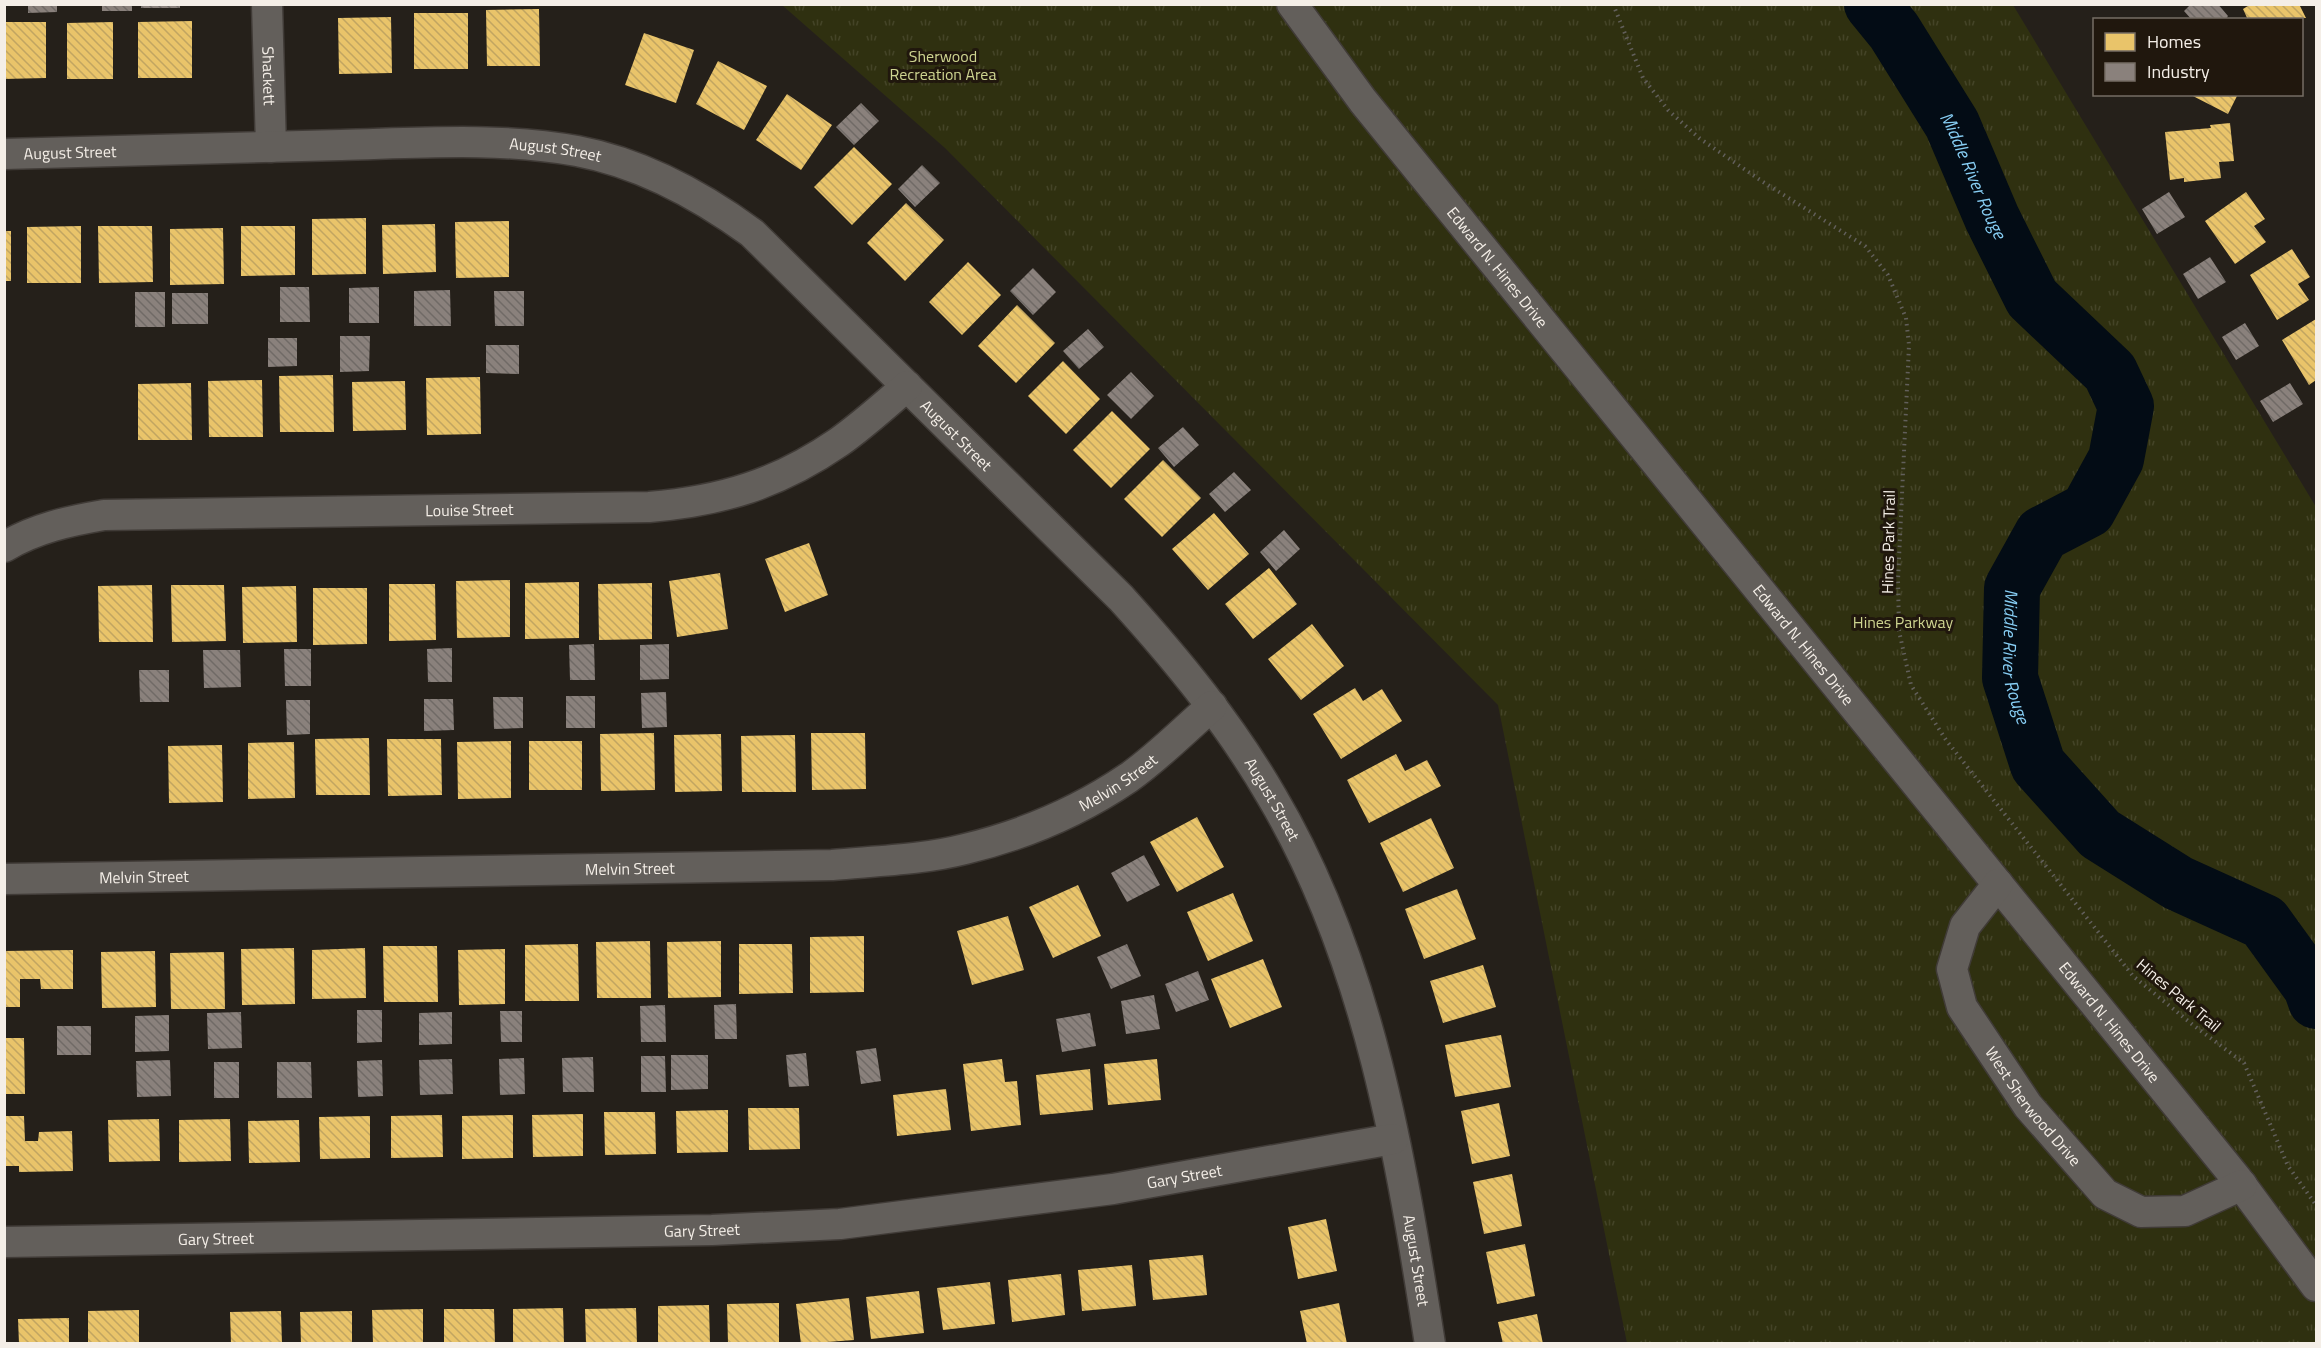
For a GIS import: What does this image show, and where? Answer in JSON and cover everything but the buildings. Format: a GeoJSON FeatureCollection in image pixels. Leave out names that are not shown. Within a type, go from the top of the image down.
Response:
{"type":"FeatureCollection","features":[{"type":"Feature","properties":{"kind":"street","name":"Shackett"},"geometry":{"type":"LineString","coordinates":[[267,4],[271,147]]}},
{"type":"Feature","properties":{"kind":"street","name":"Edward N. Hines Drive"},"geometry":{"type":"LineString","coordinates":[[1292,4],[1363,101],[2242,1185],[2316,1286]]}},
{"type":"Feature","properties":{"kind":"street","name":"August Street"},"geometry":{"type":"LineString","coordinates":[[4,154],[519,143],[579,151],[637,168],[692,193],[723,211],[753,233],[1121,598],[1212,706],[1273,797],[1299,846],[1329,913],[1364,1016],[1393,1139],[1417,1260],[1430,1344]]}},
{"type":"Feature","properties":{"kind":"street","name":"Louise Street"},"geometry":{"type":"LineString","coordinates":[[4,547],[21,537],[62,522],[104,515],[649,507],[692,503],[755,487],[804,464],[840,441],[907,386]]}},
{"type":"Feature","properties":{"kind":"street","name":"Melvin Street"},"geometry":{"type":"LineString","coordinates":[[4,879],[832,865],[913,858],[964,849],[1029,830],[1068,813],[1131,776],[1212,706]]}},
{"type":"Feature","properties":{"kind":"street","name":"West Sherwood Drive"},"geometry":{"type":"LineString","coordinates":[[1998,884],[1965,926],[1952,969],[1962,1006],[2028,1106],[2105,1194],[2141,1212],[2185,1211],[2242,1185]]}},
{"type":"Feature","properties":{"kind":"street","name":"Gary Street"},"geometry":{"type":"LineString","coordinates":[[4,1242],[700,1230],[840,1224],[1113,1189],[1393,1139]]}},
{"type":"Feature","properties":{"kind":"path","name":"Hines Park Trail"},"geometry":{"type":"LineString","coordinates":[[1613,4],[1644,78],[1668,110],[1699,138],[1754,176],[1865,246],[1887,275],[1906,318],[1909,345],[1898,580],[1899,632],[1911,685],[1947,740],[2133,976],[2244,1063],[2288,1166],[2316,1205]]}},
{"type":"Feature","properties":{"kind":"green space","name":"Hines Parkway"},"geometry":{"type":"Polygon","coordinates":[[[782,5],[2013,5],[2316,507],[2316,1343],[1627,1343],[1498,705],[945,148],[782,5]]]}},
{"type":"Feature","properties":{"kind":"waterway","name":"Middle River Rouge"},"geometry":{"type":"LineString","coordinates":[[1872,4],[1894,31],[1952,124],[1992,218],[2032,298],[2110,372],[2126,406],[2116,459],[2088,510],[2042,534],[2012,588],[2010,678],[2038,765],[2100,834],[2178,883],[2264,922],[2311,987],[2316,1001]]}},
{"type":"Feature","properties":{"kind":"park label","name":"Sherwood Recreation Area"},"geometry":{"type":"Point","coordinates":[943,65]}}]}
